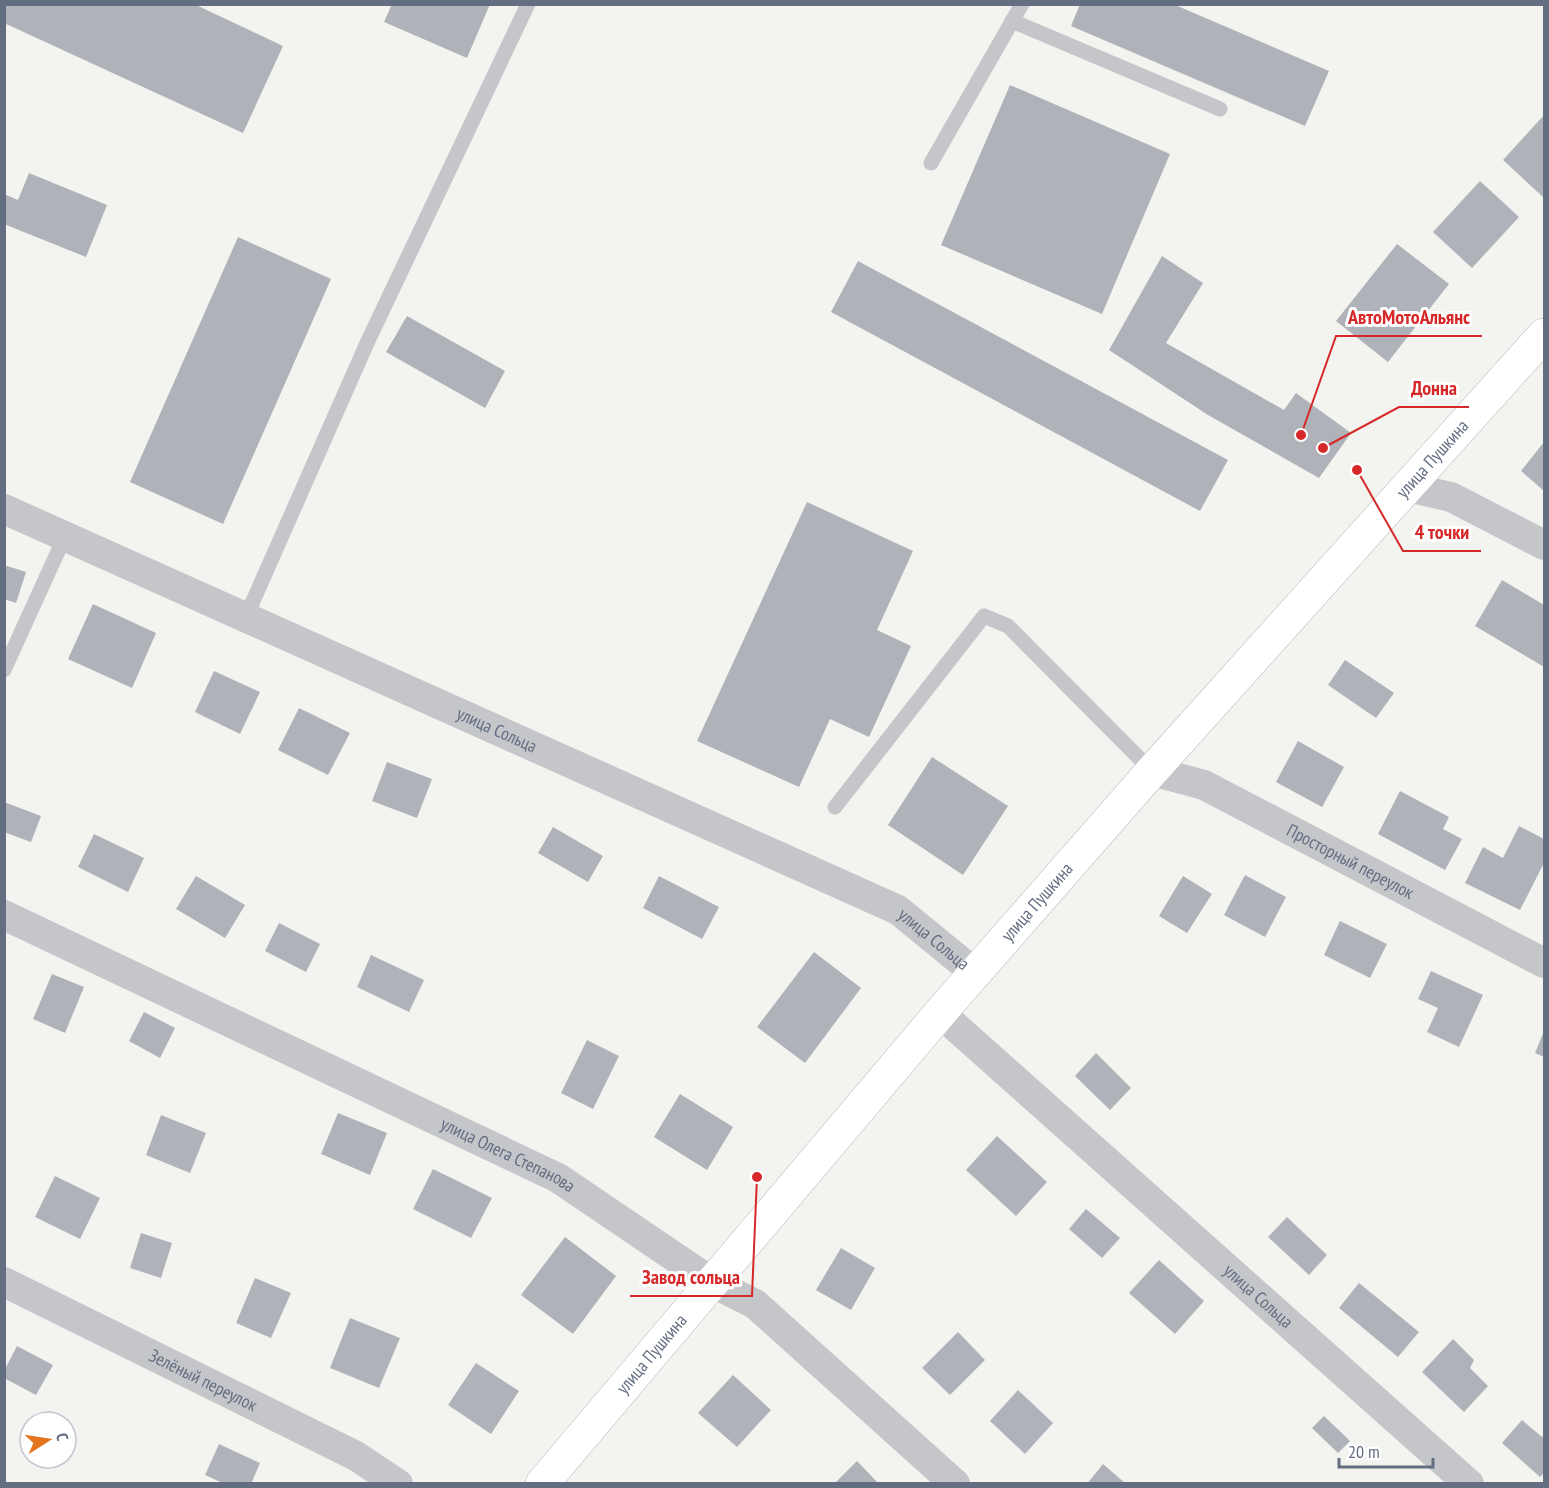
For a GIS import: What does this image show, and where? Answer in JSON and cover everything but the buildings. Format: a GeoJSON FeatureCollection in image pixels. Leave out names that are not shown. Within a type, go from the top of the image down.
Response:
{"type":"FeatureCollection","features":[{"type":"Feature","properties":{"kind":"street","name":"улица Пушкина"},"geometry":{"type":"LineString","coordinates":[[542,1484],[940,1013],[1152,771],[1545,335]]}},
{"type":"Feature","properties":{"kind":"street"},"geometry":{"type":"LineString","coordinates":[[1408,487],[1451,497],[1545,545]]}},
{"type":"Feature","properties":{"kind":"street","name":"улица Сольца"},"geometry":{"type":"LineString","coordinates":[[4,509],[898,910],[975,973]]}},
{"type":"Feature","properties":{"kind":"street","name":"Просторный переулок"},"geometry":{"type":"LineString","coordinates":[[1152,771],[1204,785],[1545,963]]}},
{"type":"Feature","properties":{"kind":"street","name":"улица Олега Степанова"},"geometry":{"type":"LineString","coordinates":[[4,915],[558,1178],[712,1283],[755,1304],[955,1484]]}},
{"type":"Feature","properties":{"kind":"street","name":"улица Сольца"},"geometry":{"type":"LineString","coordinates":[[940,1013],[1469,1484]]}},
{"type":"Feature","properties":{"kind":"street","name":"Зелёный переулок"},"geometry":{"type":"LineString","coordinates":[[4,1282],[356,1456],[398,1484]]}},
{"type":"Feature","properties":{"kind":"lane"},"geometry":{"type":"LineString","coordinates":[[246,617],[367,343],[528,4]]}},
{"type":"Feature","properties":{"kind":"lane"},"geometry":{"type":"LineString","coordinates":[[931,163],[1022,4]]}},
{"type":"Feature","properties":{"kind":"lane"},"geometry":{"type":"LineString","coordinates":[[1012,21],[1220,109]]}},
{"type":"Feature","properties":{"kind":"lane"},"geometry":{"type":"LineString","coordinates":[[4,670],[65,536]]}},
{"type":"Feature","properties":{"kind":"lane"},"geometry":{"type":"LineString","coordinates":[[835,807],[984,616],[1008,626],[1152,771]]}},
{"type":"Feature","properties":{"kind":"place","name":"АвтоМотоАльянс"},"geometry":{"type":"Point","coordinates":[1301,435]}},
{"type":"Feature","properties":{"kind":"place","name":"Донна"},"geometry":{"type":"Point","coordinates":[1323,448]}},
{"type":"Feature","properties":{"kind":"place","name":"4 точки"},"geometry":{"type":"Point","coordinates":[1357,470]}},
{"type":"Feature","properties":{"kind":"place","name":"Завод сольца"},"geometry":{"type":"Point","coordinates":[757,1177]}}]}
